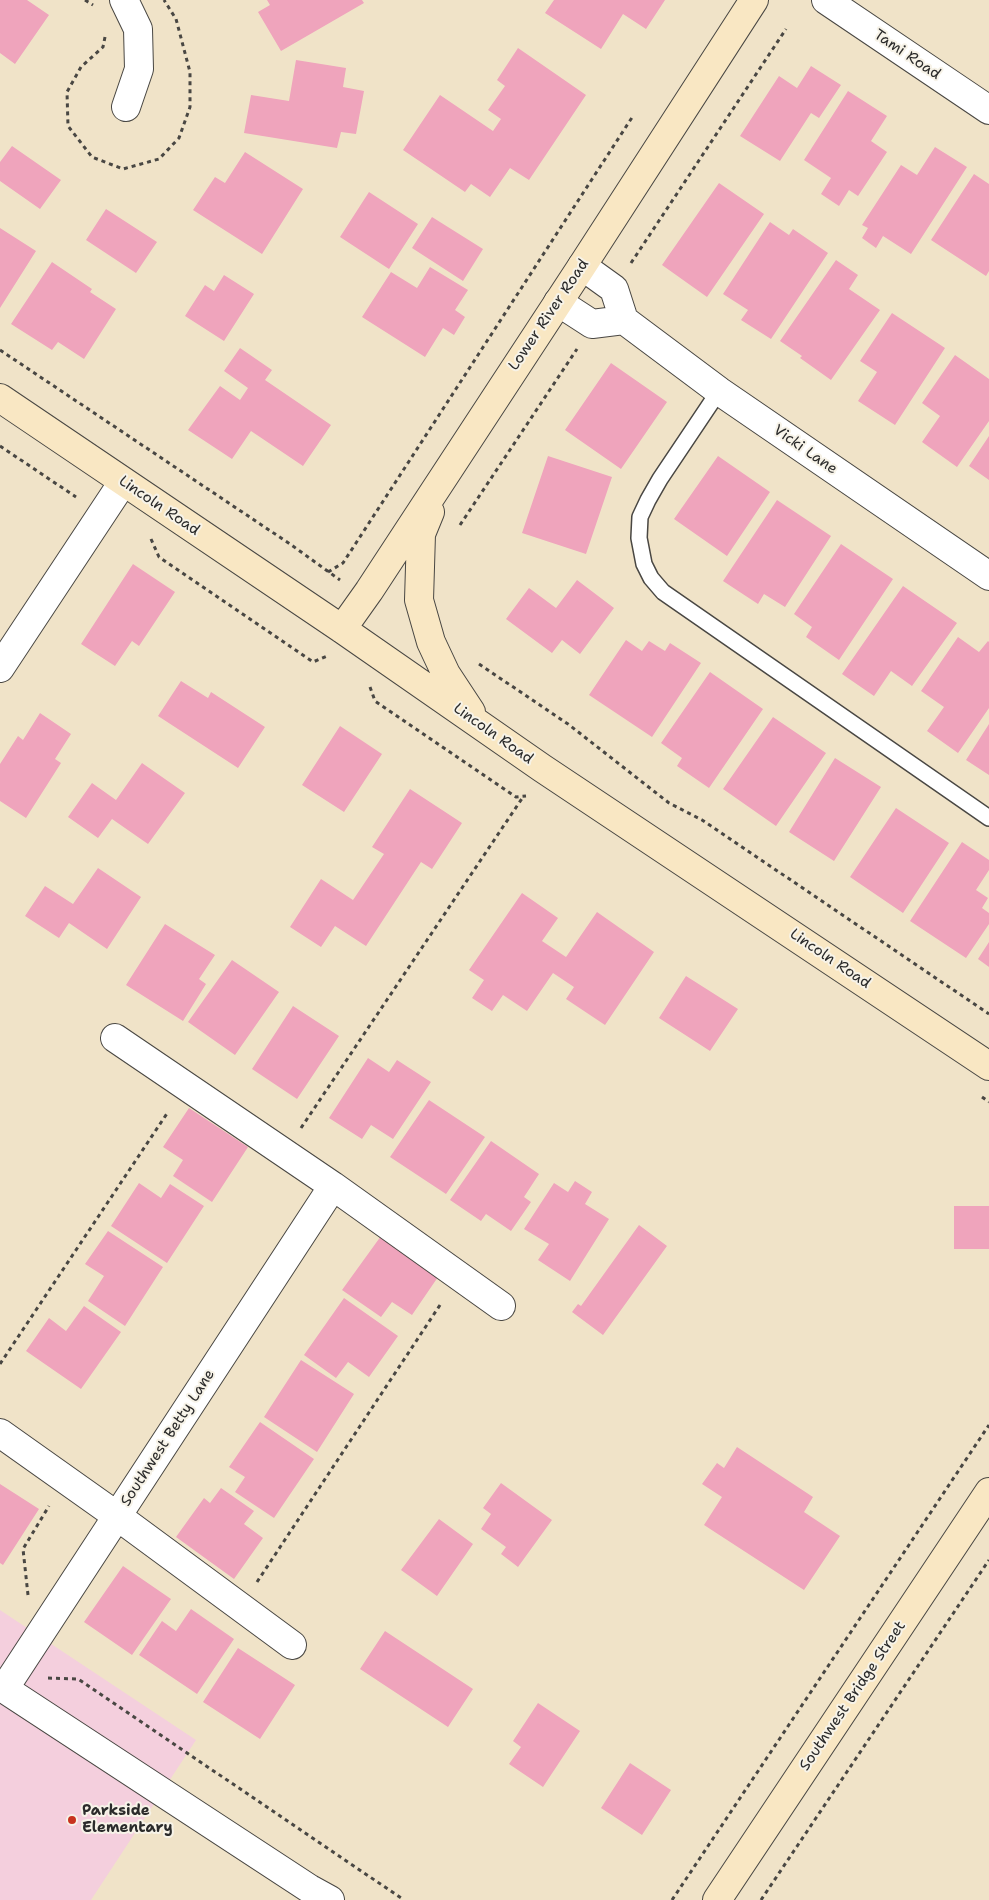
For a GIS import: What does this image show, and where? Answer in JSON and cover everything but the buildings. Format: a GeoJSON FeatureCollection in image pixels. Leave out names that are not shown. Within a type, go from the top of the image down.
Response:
{"type":"FeatureCollection","features":[{"type":"Feature","properties":{"kind":"street"},"geometry":{"type":"LineString","coordinates":[[124,0],[138,29],[139,69],[126,107]]}},
{"type":"Feature","properties":{"kind":"street","name":"Lower River Road"},"geometry":{"type":"LineString","coordinates":[[342,629],[582,266],[754,0]]}},
{"type":"Feature","properties":{"kind":"street","name":"Tami Road"},"geometry":{"type":"LineString","coordinates":[[826,0],[989,110]]}},
{"type":"Feature","properties":{"kind":"street"},"geometry":{"type":"LineString","coordinates":[[558,302],[592,324],[624,320],[614,289],[582,266]]}},
{"type":"Feature","properties":{"kind":"street","name":"Vicki Lane"},"geometry":{"type":"LineString","coordinates":[[624,320],[719,391],[989,576]]}},
{"type":"Feature","properties":{"kind":"street","name":"Lincoln Road"},"geometry":{"type":"LineString","coordinates":[[0,398],[342,629],[478,724],[989,1066]]}},
{"type":"Feature","properties":{"kind":"street"},"geometry":{"type":"LineString","coordinates":[[448,470],[421,534],[419,600],[431,642],[446,674],[478,724]]}},
{"type":"Feature","properties":{"kind":"street"},"geometry":{"type":"LineString","coordinates":[[0,668],[123,482]]}},
{"type":"Feature","properties":{"kind":"street"},"geometry":{"type":"LineString","coordinates":[[115,1038],[333,1186],[501,1306]]}},
{"type":"Feature","properties":{"kind":"street","name":"Southwest Betty Lane"},"geometry":{"type":"LineString","coordinates":[[2,1688],[22,1662],[333,1186]]}},
{"type":"Feature","properties":{"kind":"street"},"geometry":{"type":"LineString","coordinates":[[0,1433],[117,1516],[292,1645]]}},
{"type":"Feature","properties":{"kind":"street","name":"Southwest Bridge Street"},"geometry":{"type":"LineString","coordinates":[[716,1900],[989,1492]]}},
{"type":"Feature","properties":{"kind":"street"},"geometry":{"type":"LineString","coordinates":[[2,1688],[310,1889],[330,1900]]}},
{"type":"Feature","properties":{"kind":"lane"},"geometry":{"type":"LineString","coordinates":[[719,391],[660,480],[640,517],[639,538],[644,564],[651,578],[663,592],[989,818]]}},
{"type":"Feature","properties":{"kind":"path"},"geometry":{"type":"LineString","coordinates":[[328,572],[342,563],[356,543],[633,116]]}},
{"type":"Feature","properties":{"kind":"path"},"geometry":{"type":"LineString","coordinates":[[0,350],[364,598]]}},
{"type":"Feature","properties":{"kind":"path"},"geometry":{"type":"LineString","coordinates":[[476,662],[568,724],[669,804],[702,820],[989,1014]]}},
{"type":"Feature","properties":{"kind":"path"},"geometry":{"type":"LineString","coordinates":[[285,1154],[523,796]]}},
{"type":"Feature","properties":{"kind":"path"},"geometry":{"type":"LineString","coordinates":[[0,1364],[186,1086]]}},
{"type":"Feature","properties":{"kind":"path"},"geometry":{"type":"LineString","coordinates":[[241,1607],[459,1276]]}},
{"type":"Feature","properties":{"kind":"path"},"geometry":{"type":"LineString","coordinates":[[672,1900],[989,1424]]}},
{"type":"Feature","properties":{"kind":"path"},"geometry":{"type":"LineString","coordinates":[[29,1601],[23,1549],[52,1502],[50,1488],[38,1460]]}},
{"type":"Feature","properties":{"kind":"path"},"geometry":{"type":"LineString","coordinates":[[761,1900],[989,1560]]}},
{"type":"Feature","properties":{"kind":"path"},"geometry":{"type":"LineString","coordinates":[[22,1662],[45,1678],[78,1679],[404,1900]]}},
{"type":"Feature","properties":{"kind":"shaded area","name":"Parkside Elementary"},"geometry":{"type":"Polygon","coordinates":[[[0,1610],[196,1740],[91,1900],[0,1900],[0,1610]]]}},
{"type":"Feature","properties":{"kind":"place","name":"Parkside Elementary"},"geometry":{"type":"Point","coordinates":[72,1820]}}]}
